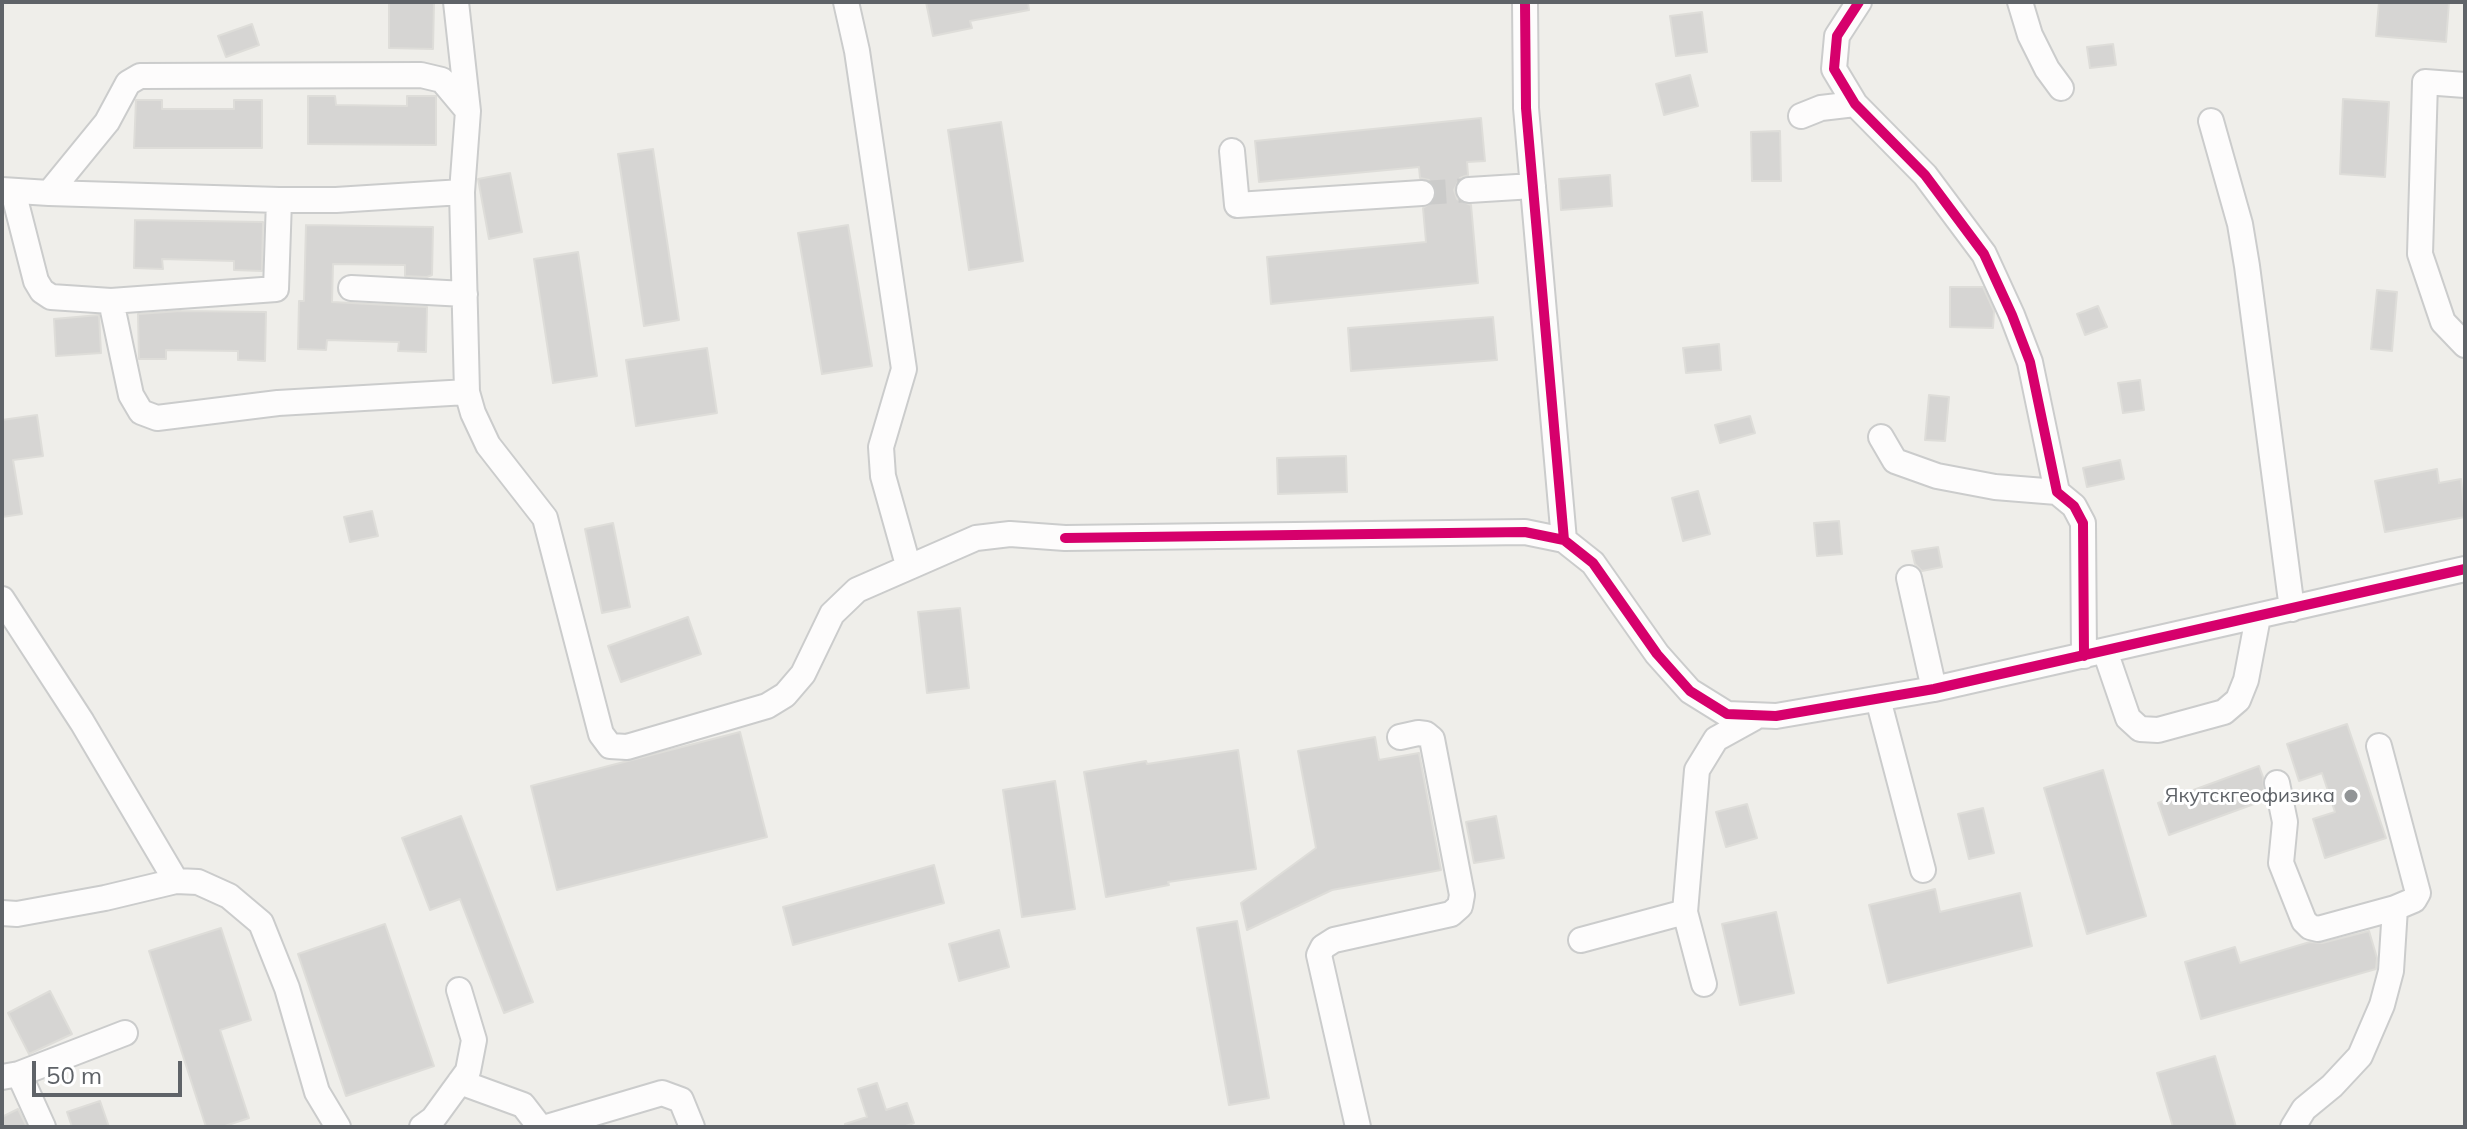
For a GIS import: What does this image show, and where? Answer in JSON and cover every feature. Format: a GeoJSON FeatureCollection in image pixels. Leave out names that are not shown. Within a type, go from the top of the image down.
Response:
{"type":"FeatureCollection","features":[{"type":"Feature","properties":{"kind":"street"},"geometry":{"type":"LineString","coordinates":[[456,2],[468,111],[462,192],[467,392],[488,445],[545,518],[601,734],[610,746],[627,747],[767,706],[785,695],[803,674],[832,614],[857,590],[908,565],[976,538],[1010,534],[1065,538],[1525,532],[1564,540],[1593,563],[1657,654],[1690,691],[1727,714],[1760,716],[1776,716],[1934,689],[2465,569]]}},
{"type":"Feature","properties":{"kind":"street"},"geometry":{"type":"LineString","coordinates":[[846,2],[857,51],[904,369],[881,447],[883,476],[908,565]]}},
{"type":"Feature","properties":{"kind":"street"},"geometry":{"type":"LineString","coordinates":[[1525,2],[1526,108],[1564,540]]}},
{"type":"Feature","properties":{"kind":"street"},"geometry":{"type":"LineString","coordinates":[[1859,2],[1837,36],[1834,69],[1855,104],[1925,175],[1984,254],[2030,362],[2057,492]]}},
{"type":"Feature","properties":{"kind":"street"},"geometry":{"type":"LineString","coordinates":[[2020,2],[2030,35],[2047,69],[2061,88]]}},
{"type":"Feature","properties":{"kind":"street"},"geometry":{"type":"LineString","coordinates":[[49,193],[107,122],[128,83],[140,76],[421,75],[442,80],[468,111]]}},
{"type":"Feature","properties":{"kind":"street"},"geometry":{"type":"LineString","coordinates":[[2465,85],[2425,82],[2420,254],[2443,322],[2465,345]]}},
{"type":"Feature","properties":{"kind":"street"},"geometry":{"type":"LineString","coordinates":[[1801,116],[1821,108],[1855,104]]}},
{"type":"Feature","properties":{"kind":"street"},"geometry":{"type":"LineString","coordinates":[[2211,121],[2240,224],[2247,266],[2292,609]]}},
{"type":"Feature","properties":{"kind":"street"},"geometry":{"type":"LineString","coordinates":[[1232,151],[1237,205],[1422,193]]}},
{"type":"Feature","properties":{"kind":"street"},"geometry":{"type":"LineString","coordinates":[[1469,190],[1533,186]]}},
{"type":"Feature","properties":{"kind":"street"},"geometry":{"type":"LineString","coordinates":[[279,200],[276,289],[111,301],[51,297],[42,291],[36,281],[8,191],[279,200],[336,200],[462,192]]}},
{"type":"Feature","properties":{"kind":"street"},"geometry":{"type":"LineString","coordinates":[[351,288],[465,294]]}},
{"type":"Feature","properties":{"kind":"street"},"geometry":{"type":"LineString","coordinates":[[111,301],[131,395],[141,412],[157,418],[278,403],[467,392]]}},
{"type":"Feature","properties":{"kind":"street"},"geometry":{"type":"LineString","coordinates":[[1881,437],[1895,461],[1937,476],[1995,487],[2057,492],[2074,506],[2083,523],[2094,654],[2128,718],[2140,729],[2158,730],[2224,712],[2238,700],[2246,680],[2258,617]]}},
{"type":"Feature","properties":{"kind":"street"},"geometry":{"type":"LineString","coordinates":[[1909,578],[1934,689]]}},
{"type":"Feature","properties":{"kind":"street"},"geometry":{"type":"LineString","coordinates":[[2,599],[82,722],[176,881]]}},
{"type":"Feature","properties":{"kind":"street"},"geometry":{"type":"LineString","coordinates":[[1878,699],[1923,870]]}},
{"type":"Feature","properties":{"kind":"street"},"geometry":{"type":"LineString","coordinates":[[1704,984],[1685,912],[1697,770],[1716,739],[1760,716]]}},
{"type":"Feature","properties":{"kind":"street"},"geometry":{"type":"LineString","coordinates":[[1358,1127],[1319,955],[1323,947],[1334,940],[1451,914],[1460,906],[1462,895],[1432,739],[1418,733],[1400,737]]}},
{"type":"Feature","properties":{"kind":"street"},"geometry":{"type":"LineString","coordinates":[[2277,783],[2285,822],[2281,863],[2304,921],[2318,929],[2395,908],[2414,900],[2418,893],[2379,746]]}},
{"type":"Feature","properties":{"kind":"street"},"geometry":{"type":"LineString","coordinates":[[2,913],[17,914],[176,881],[198,882],[229,896],[261,923],[287,988],[317,1092],[338,1127]]}},
{"type":"Feature","properties":{"kind":"street"},"geometry":{"type":"LineString","coordinates":[[2293,1127],[2304,1109],[2332,1086],[2360,1056],[2382,1005],[2391,971],[2395,908]]}},
{"type":"Feature","properties":{"kind":"street"},"geometry":{"type":"LineString","coordinates":[[1581,940],[1685,912]]}},
{"type":"Feature","properties":{"kind":"street"},"geometry":{"type":"LineString","coordinates":[[422,1127],[433,1119],[468,1071],[474,1040],[459,990]]}},
{"type":"Feature","properties":{"kind":"street"},"geometry":{"type":"LineString","coordinates":[[43,1127],[10,1076],[125,1033]]}},
{"type":"Feature","properties":{"kind":"street"},"geometry":{"type":"LineString","coordinates":[[460,1082],[523,1105],[540,1127]]}},
{"type":"Feature","properties":{"kind":"street"},"geometry":{"type":"LineString","coordinates":[[547,1127],[662,1093],[681,1100],[692,1127]]}},
{"type":"Feature","properties":{"kind":"building"},"geometry":{"type":"Polygon","coordinates":[[[389,2],[434,2],[433,49],[389,48],[389,2]]]}},
{"type":"Feature","properties":{"kind":"building"},"geometry":{"type":"Polygon","coordinates":[[[926,2],[1028,2],[1029,10],[970,21],[972,28],[933,36],[926,2]]]}},
{"type":"Feature","properties":{"kind":"building"},"geometry":{"type":"Polygon","coordinates":[[[2379,2],[2449,2],[2446,42],[2376,36],[2379,2]]]}},
{"type":"Feature","properties":{"kind":"building"},"geometry":{"type":"Polygon","coordinates":[[[1702,12],[1707,52],[1676,56],[1670,16],[1702,12]]]}},
{"type":"Feature","properties":{"kind":"building"},"geometry":{"type":"Polygon","coordinates":[[[252,24],[259,45],[226,57],[218,36],[252,24]]]}},
{"type":"Feature","properties":{"kind":"building"},"geometry":{"type":"Polygon","coordinates":[[[2113,44],[2116,65],[2090,68],[2087,47],[2113,44]]]}},
{"type":"Feature","properties":{"kind":"building"},"geometry":{"type":"Polygon","coordinates":[[[1690,75],[1698,106],[1664,115],[1656,84],[1690,75]]]}},
{"type":"Feature","properties":{"kind":"building"},"geometry":{"type":"Polygon","coordinates":[[[308,96],[335,96],[336,105],[407,106],[407,96],[436,96],[436,145],[308,144],[308,96]]]}},
{"type":"Feature","properties":{"kind":"building"},"geometry":{"type":"Polygon","coordinates":[[[2343,99],[2389,102],[2385,177],[2340,174],[2343,99]]]}},
{"type":"Feature","properties":{"kind":"building"},"geometry":{"type":"Polygon","coordinates":[[[136,100],[162,100],[162,109],[234,109],[234,100],[262,100],[262,148],[134,148],[136,100]]]}},
{"type":"Feature","properties":{"kind":"building"},"geometry":{"type":"Polygon","coordinates":[[[1481,118],[1485,161],[1467,162],[1468,175],[1460,178],[1454,190],[1457,199],[1471,205],[1478,283],[1271,304],[1267,257],[1426,242],[1423,208],[1435,200],[1437,191],[1429,180],[1420,178],[1419,167],[1259,182],[1255,141],[1481,118]]]}},
{"type":"Feature","properties":{"kind":"building"},"geometry":{"type":"Polygon","coordinates":[[[1001,122],[1023,261],[969,270],[948,130],[1001,122]]]}},
{"type":"Feature","properties":{"kind":"building"},"geometry":{"type":"Polygon","coordinates":[[[1780,131],[1781,181],[1752,181],[1751,132],[1780,131]]]}},
{"type":"Feature","properties":{"kind":"building"},"geometry":{"type":"Polygon","coordinates":[[[653,149],[679,320],[644,326],[618,154],[653,149]]]}},
{"type":"Feature","properties":{"kind":"building"},"geometry":{"type":"Polygon","coordinates":[[[510,173],[522,232],[489,239],[478,179],[510,173]]]}},
{"type":"Feature","properties":{"kind":"building"},"geometry":{"type":"Polygon","coordinates":[[[1610,175],[1612,206],[1561,210],[1559,179],[1610,175]]]}},
{"type":"Feature","properties":{"kind":"building"},"geometry":{"type":"Polygon","coordinates":[[[135,220],[263,222],[262,271],[234,270],[234,261],[162,259],[163,269],[134,268],[135,220]]]}},
{"type":"Feature","properties":{"kind":"building"},"geometry":{"type":"Polygon","coordinates":[[[306,225],[433,227],[432,275],[427,277],[405,276],[405,265],[333,264],[332,302],[427,307],[426,352],[398,351],[399,342],[327,340],[326,350],[298,349],[299,301],[304,301],[306,225]]]}},
{"type":"Feature","properties":{"kind":"building"},"geometry":{"type":"Polygon","coordinates":[[[848,225],[872,366],[822,374],[798,233],[848,225]]]}},
{"type":"Feature","properties":{"kind":"building"},"geometry":{"type":"Polygon","coordinates":[[[578,252],[597,376],[553,383],[534,259],[578,252]]]}},
{"type":"Feature","properties":{"kind":"building"},"geometry":{"type":"Polygon","coordinates":[[[1950,287],[1983,287],[1994,311],[1993,328],[1950,327],[1950,287]]]}},
{"type":"Feature","properties":{"kind":"building"},"geometry":{"type":"Polygon","coordinates":[[[2377,290],[2397,292],[2392,351],[2371,349],[2377,290]]]}},
{"type":"Feature","properties":{"kind":"building"},"geometry":{"type":"Polygon","coordinates":[[[2098,306],[2107,327],[2085,335],[2077,314],[2098,306]]]}},
{"type":"Feature","properties":{"kind":"building"},"geometry":{"type":"Polygon","coordinates":[[[266,312],[265,361],[238,360],[238,351],[166,350],[166,359],[139,359],[138,314],[266,312]]]}},
{"type":"Feature","properties":{"kind":"building"},"geometry":{"type":"Polygon","coordinates":[[[99,315],[101,353],[56,356],[54,319],[99,315]]]}},
{"type":"Feature","properties":{"kind":"building"},"geometry":{"type":"Polygon","coordinates":[[[1493,317],[1497,360],[1351,371],[1348,328],[1493,317]]]}},
{"type":"Feature","properties":{"kind":"building"},"geometry":{"type":"Polygon","coordinates":[[[1719,344],[1721,370],[1686,373],[1683,348],[1719,344]]]}},
{"type":"Feature","properties":{"kind":"building"},"geometry":{"type":"Polygon","coordinates":[[[707,348],[717,413],[636,426],[626,360],[707,348]]]}},
{"type":"Feature","properties":{"kind":"building"},"geometry":{"type":"Polygon","coordinates":[[[2140,380],[2144,410],[2123,413],[2118,383],[2140,380]]]}},
{"type":"Feature","properties":{"kind":"building"},"geometry":{"type":"Polygon","coordinates":[[[1929,395],[1949,397],[1945,441],[1925,440],[1929,395]]]}},
{"type":"Feature","properties":{"kind":"building"},"geometry":{"type":"Polygon","coordinates":[[[37,415],[43,456],[13,460],[22,514],[2,517],[2,420],[37,415]]]}},
{"type":"Feature","properties":{"kind":"building"},"geometry":{"type":"Polygon","coordinates":[[[1750,416],[1755,433],[1720,443],[1715,425],[1750,416]]]}},
{"type":"Feature","properties":{"kind":"building"},"geometry":{"type":"Polygon","coordinates":[[[1346,456],[1347,492],[1278,494],[1277,458],[1346,456]]]}},
{"type":"Feature","properties":{"kind":"building"},"geometry":{"type":"Polygon","coordinates":[[[2120,460],[2124,479],[2087,487],[2083,468],[2120,460]]]}},
{"type":"Feature","properties":{"kind":"building"},"geometry":{"type":"Polygon","coordinates":[[[2437,469],[2439,483],[2461,479],[2465,517],[2385,532],[2375,481],[2437,469]]]}},
{"type":"Feature","properties":{"kind":"building"},"geometry":{"type":"Polygon","coordinates":[[[1698,491],[1710,534],[1683,541],[1672,498],[1698,491]]]}},
{"type":"Feature","properties":{"kind":"building"},"geometry":{"type":"Polygon","coordinates":[[[372,511],[378,536],[350,542],[344,517],[372,511]]]}},
{"type":"Feature","properties":{"kind":"building"},"geometry":{"type":"Polygon","coordinates":[[[1839,521],[1842,554],[1817,556],[1814,523],[1839,521]]]}},
{"type":"Feature","properties":{"kind":"building"},"geometry":{"type":"Polygon","coordinates":[[[613,523],[630,607],[602,613],[585,529],[613,523]]]}},
{"type":"Feature","properties":{"kind":"building"},"geometry":{"type":"Polygon","coordinates":[[[1938,547],[1942,567],[1922,571],[1915,564],[1912,551],[1938,547]]]}},
{"type":"Feature","properties":{"kind":"building"},"geometry":{"type":"Polygon","coordinates":[[[960,608],[969,688],[927,693],[918,612],[960,608]]]}},
{"type":"Feature","properties":{"kind":"building"},"geometry":{"type":"Polygon","coordinates":[[[688,617],[701,654],[621,682],[608,646],[688,617]]]}},
{"type":"Feature","properties":{"kind":"building","name":"Якутскгеофизика"},"geometry":{"type":"Polygon","coordinates":[[[2347,724],[2386,838],[2325,858],[2313,819],[2335,812],[2322,773],[2299,781],[2287,744],[2347,724]]]}},
{"type":"Feature","properties":{"kind":"building"},"geometry":{"type":"Polygon","coordinates":[[[740,732],[767,837],[557,890],[531,786],[740,732]]]}},
{"type":"Feature","properties":{"kind":"building"},"geometry":{"type":"Polygon","coordinates":[[[1375,737],[1379,760],[1419,753],[1441,870],[1332,890],[1247,930],[1241,903],[1316,848],[1298,751],[1375,737]]]}},
{"type":"Feature","properties":{"kind":"building"},"geometry":{"type":"Polygon","coordinates":[[[1238,750],[1256,869],[1168,882],[1169,885],[1106,897],[1084,772],[1238,750]]]}},
{"type":"Feature","properties":{"kind":"building"},"geometry":{"type":"Polygon","coordinates":[[[2259,766],[2265,800],[2169,835],[2158,803],[2259,766]]]}},
{"type":"Feature","properties":{"kind":"building"},"geometry":{"type":"Polygon","coordinates":[[[2103,770],[2146,916],[2087,934],[2044,788],[2103,770]]]}},
{"type":"Feature","properties":{"kind":"building"},"geometry":{"type":"Polygon","coordinates":[[[1055,781],[1075,909],[1022,917],[1003,790],[1055,781]]]}},
{"type":"Feature","properties":{"kind":"building"},"geometry":{"type":"Polygon","coordinates":[[[1747,804],[1757,838],[1726,847],[1716,812],[1747,804]]]}},
{"type":"Feature","properties":{"kind":"building"},"geometry":{"type":"Polygon","coordinates":[[[1983,808],[1994,853],[1969,859],[1958,814],[1983,808]]]}},
{"type":"Feature","properties":{"kind":"building"},"geometry":{"type":"Polygon","coordinates":[[[461,816],[533,1002],[504,1013],[460,899],[430,910],[402,838],[461,816]]]}},
{"type":"Feature","properties":{"kind":"building"},"geometry":{"type":"Polygon","coordinates":[[[1496,816],[1504,858],[1474,863],[1466,822],[1496,816]]]}},
{"type":"Feature","properties":{"kind":"building"},"geometry":{"type":"Polygon","coordinates":[[[934,865],[944,903],[793,945],[783,907],[934,865]]]}},
{"type":"Feature","properties":{"kind":"building"},"geometry":{"type":"Polygon","coordinates":[[[1935,889],[1940,912],[2020,893],[2032,946],[1888,983],[1869,905],[1935,889]]]}},
{"type":"Feature","properties":{"kind":"building"},"geometry":{"type":"Polygon","coordinates":[[[1776,912],[1794,993],[1740,1005],[1722,924],[1776,912]]]}},
{"type":"Feature","properties":{"kind":"building"},"geometry":{"type":"Polygon","coordinates":[[[1237,921],[1269,1098],[1229,1105],[1197,928],[1237,921]]]}},
{"type":"Feature","properties":{"kind":"building"},"geometry":{"type":"Polygon","coordinates":[[[385,924],[434,1066],[346,1096],[298,954],[385,924]]]}},
{"type":"Feature","properties":{"kind":"building"},"geometry":{"type":"Polygon","coordinates":[[[221,928],[251,1020],[220,1030],[249,1118],[222,1127],[206,1127],[149,951],[221,928]]]}},
{"type":"Feature","properties":{"kind":"building"},"geometry":{"type":"Polygon","coordinates":[[[999,930],[1009,967],[959,981],[949,944],[999,930]]]}},
{"type":"Feature","properties":{"kind":"building"},"geometry":{"type":"Polygon","coordinates":[[[2369,931],[2377,958],[2376,969],[2201,1019],[2185,962],[2235,947],[2240,963],[2310,942],[2322,943],[2369,931]]]}},
{"type":"Feature","properties":{"kind":"building"},"geometry":{"type":"Polygon","coordinates":[[[50,991],[72,1034],[29,1054],[8,1013],[50,991]]]}},
{"type":"Feature","properties":{"kind":"building"},"geometry":{"type":"Polygon","coordinates":[[[2215,1056],[2236,1127],[2173,1127],[2157,1073],[2215,1056]]]}},
{"type":"Feature","properties":{"kind":"building"},"geometry":{"type":"Polygon","coordinates":[[[877,1083],[886,1110],[907,1103],[914,1123],[903,1127],[845,1127],[845,1124],[867,1117],[858,1089],[877,1083]]]}},
{"type":"Feature","properties":{"kind":"building"},"geometry":{"type":"Polygon","coordinates":[[[100,1101],[109,1127],[72,1127],[67,1112],[100,1101]]]}},
{"type":"Feature","properties":{"kind":"building"},"geometry":{"type":"Polygon","coordinates":[[[18,1109],[27,1127],[2,1127],[2,1117],[18,1109]]]}},
{"type":"Feature","properties":{"kind":"tunnel"},"geometry":{"type":"LineString","coordinates":[[1422,193],[1469,190]]}},
{"type":"Feature","properties":{"kind":"cycle path"},"geometry":{"type":"LineString","coordinates":[[1525,2],[1526,108],[1564,540]]}},
{"type":"Feature","properties":{"kind":"cycle path"},"geometry":{"type":"LineString","coordinates":[[1859,2],[1837,36],[1834,69],[1855,104],[1925,175],[1984,254],[2012,315],[2030,362],[2057,492],[2074,506],[2083,523],[2084,656]]}},
{"type":"Feature","properties":{"kind":"cycle path"},"geometry":{"type":"LineString","coordinates":[[1065,538],[1525,532],[1564,540],[1593,563],[1657,654],[1690,691],[1727,714],[1776,716],[1934,689],[2465,569]]}},
{"type":"Feature","properties":{"kind":"place","name":"Якутскгеофизика"},"geometry":{"type":"Point","coordinates":[2351,796]}}]}
